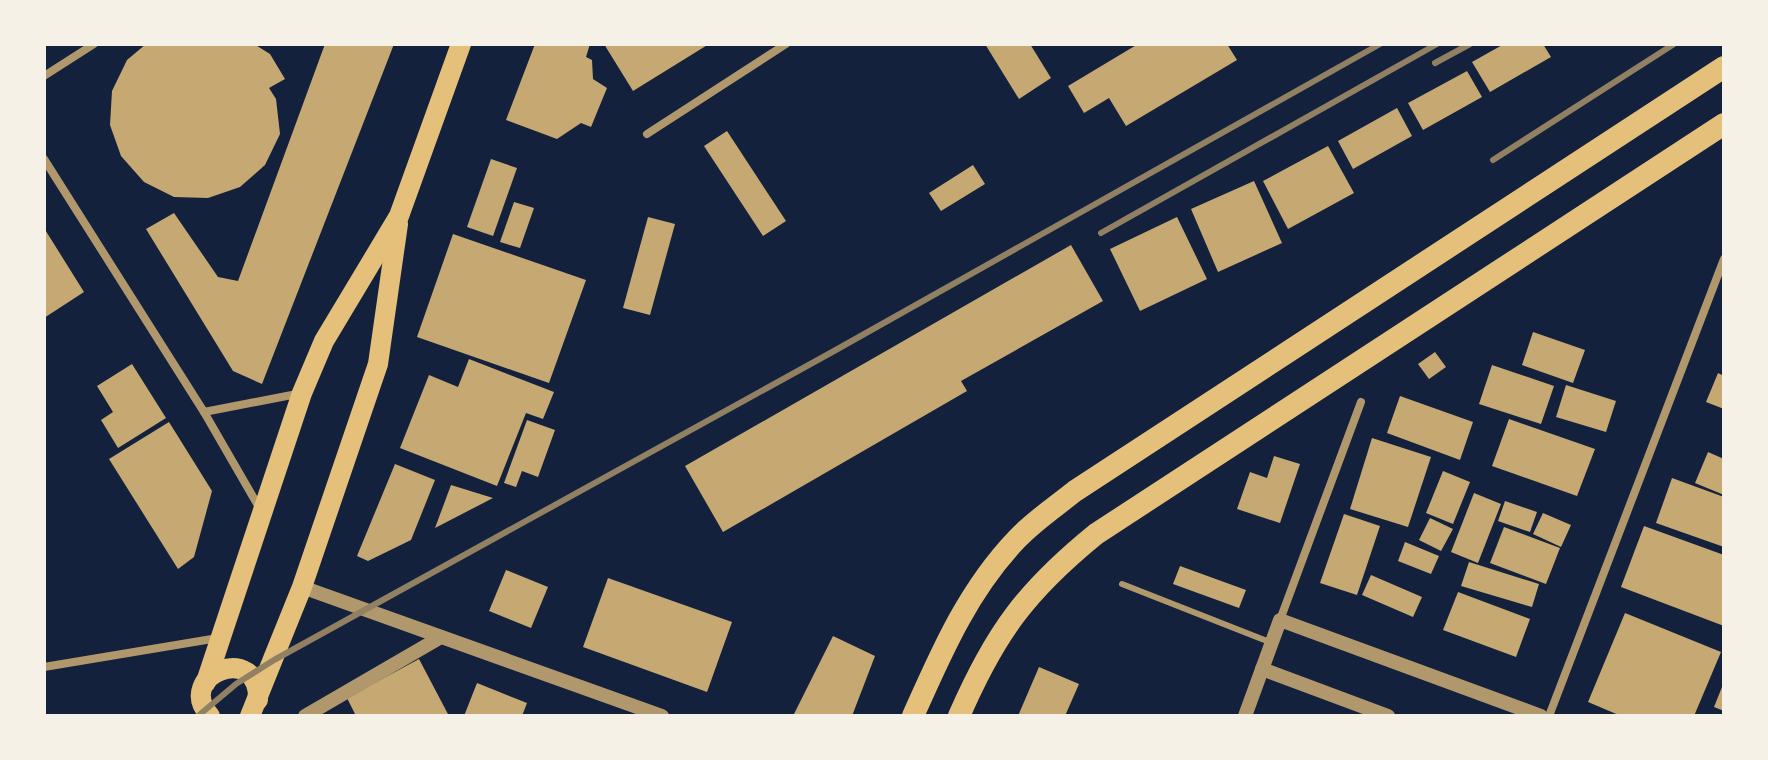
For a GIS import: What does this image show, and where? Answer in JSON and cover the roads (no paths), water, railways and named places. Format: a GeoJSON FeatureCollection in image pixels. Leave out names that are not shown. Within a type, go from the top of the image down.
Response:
{"type":"FeatureCollection","features":[{"type":"Feature","properties":{"kind":"highway"},"geometry":{"type":"LineString","coordinates":[[913,716],[946,642],[974,594],[1019,536],[1046,514],[1075,491],[1724,67]]}},
{"type":"Feature","properties":{"kind":"highway"},"geometry":{"type":"LineString","coordinates":[[959,716],[981,666],[1018,606],[1096,534],[1724,124]]}},
{"type":"Feature","properties":{"kind":"main road"},"geometry":{"type":"LineString","coordinates":[[191,716],[204,686],[302,393],[324,341],[399,216],[461,44]]}},
{"type":"Feature","properties":{"kind":"main road"},"geometry":{"type":"LineString","coordinates":[[254,710],[302,587],[378,364],[399,216]]}},
{"type":"Feature","properties":{"kind":"main road"},"geometry":{"type":"LineString","coordinates":[[210,716],[204,707],[204,686],[220,669],[240,669],[256,683],[254,710]]}},
{"type":"Feature","properties":{"kind":"street"},"geometry":{"type":"LineString","coordinates":[[44,76],[94,44]]}},
{"type":"Feature","properties":{"kind":"street"},"geometry":{"type":"LineString","coordinates":[[647,134],[786,44]]}},
{"type":"Feature","properties":{"kind":"street"},"geometry":{"type":"LineString","coordinates":[[44,159],[204,412],[261,513]]}},
{"type":"Feature","properties":{"kind":"street"},"geometry":{"type":"LineString","coordinates":[[1549,716],[1724,259]]}},
{"type":"Feature","properties":{"kind":"street"},"geometry":{"type":"LineString","coordinates":[[204,412],[302,393]]}},
{"type":"Feature","properties":{"kind":"street"},"geometry":{"type":"LineString","coordinates":[[1245,716],[1361,402]]}},
{"type":"Feature","properties":{"kind":"street"},"geometry":{"type":"LineString","coordinates":[[302,587],[662,716]]}},
{"type":"Feature","properties":{"kind":"street"},"geometry":{"type":"LineString","coordinates":[[1280,620],[1541,716]]}},
{"type":"Feature","properties":{"kind":"street"},"geometry":{"type":"LineString","coordinates":[[44,667],[219,637]]}},
{"type":"Feature","properties":{"kind":"street"},"geometry":{"type":"LineString","coordinates":[[305,716],[441,637]]}},
{"type":"Feature","properties":{"kind":"street"},"geometry":{"type":"LineString","coordinates":[[1262,669],[1388,716]]}},
{"type":"Feature","properties":{"kind":"lane"},"geometry":{"type":"LineString","coordinates":[[1122,584],[1272,643]]}},
{"type":"Feature","properties":{"kind":"railway"},"geometry":{"type":"LineString","coordinates":[[198,716],[236,684],[274,660],[834,351],[1380,44]]}},
{"type":"Feature","properties":{"kind":"railway"},"geometry":{"type":"LineString","coordinates":[[1101,233],[1437,44]]}},
{"type":"Feature","properties":{"kind":"railway"},"geometry":{"type":"LineString","coordinates":[[1435,63],[1470,44]]}},
{"type":"Feature","properties":{"kind":"railway"},"geometry":{"type":"LineString","coordinates":[[1493,160],[1674,44]]}}]}
